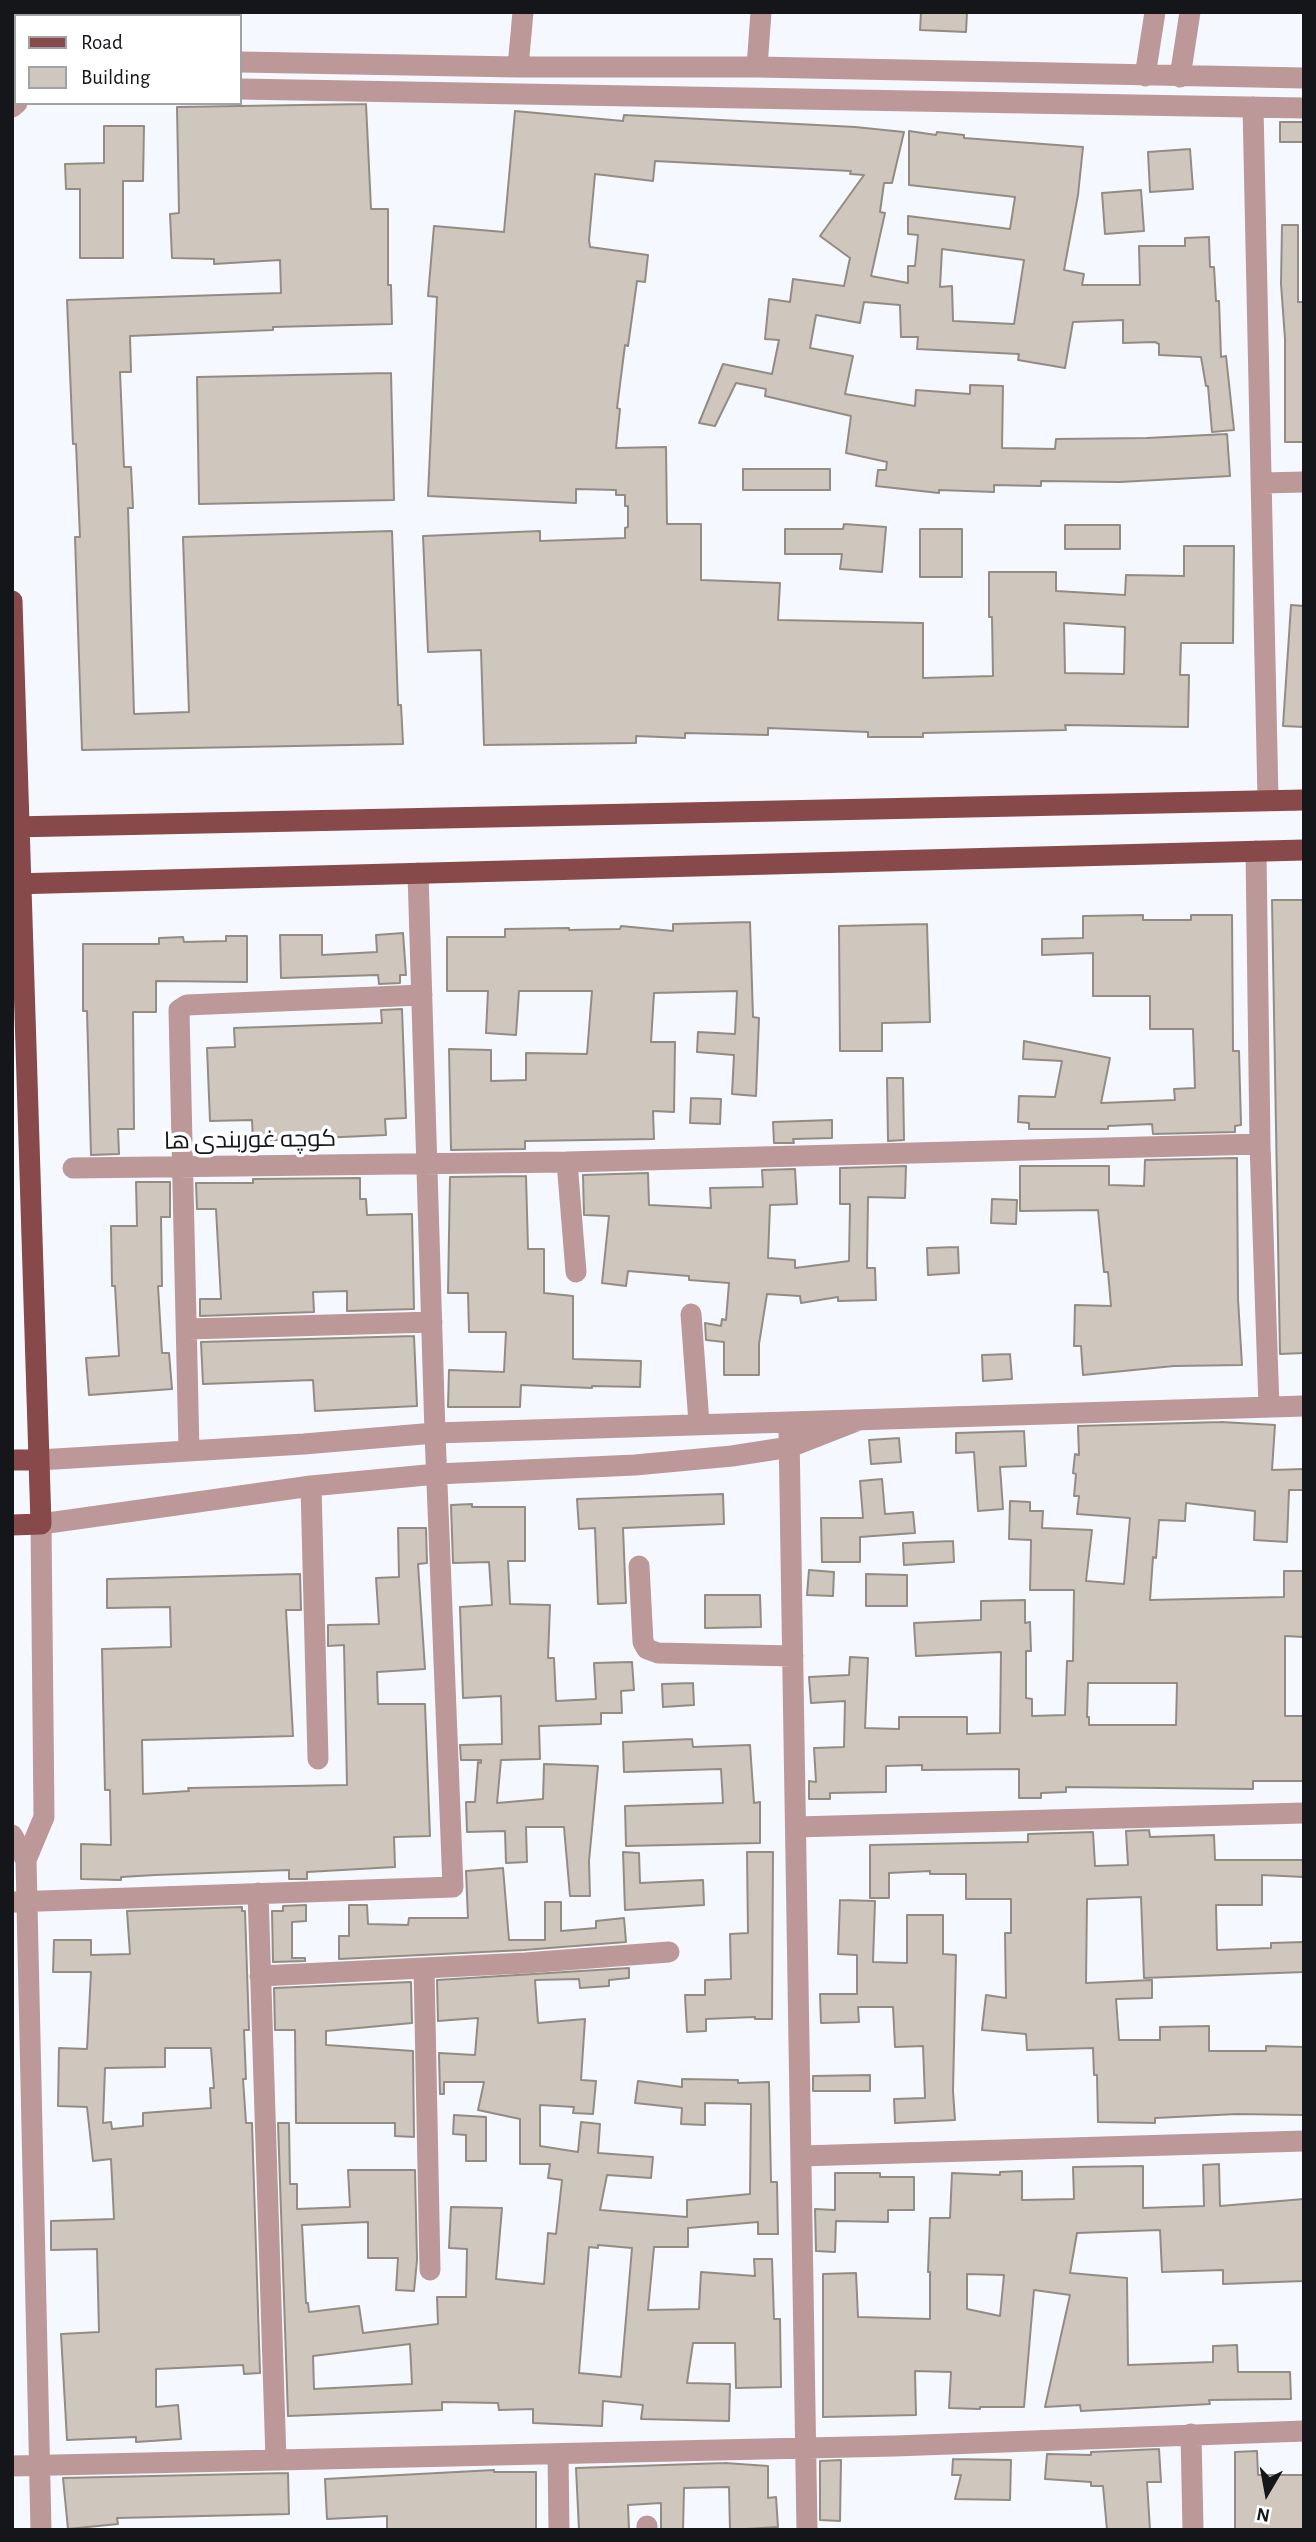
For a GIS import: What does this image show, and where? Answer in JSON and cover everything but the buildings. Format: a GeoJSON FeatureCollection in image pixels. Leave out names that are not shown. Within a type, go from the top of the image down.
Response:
{"type":"FeatureCollection","features":[{"type":"Feature","properties":{"kind":"main road"},"geometry":{"type":"LineString","coordinates":[[12,601],[17,884],[41,1524],[12,1525]]}},
{"type":"Feature","properties":{"kind":"main road"},"geometry":{"type":"LineString","coordinates":[[16,827],[1304,800]]}},
{"type":"Feature","properties":{"kind":"main road"},"geometry":{"type":"LineString","coordinates":[[17,884],[1304,850]]}},
{"type":"Feature","properties":{"kind":"main road"},"geometry":{"type":"LineString","coordinates":[[12,1460],[38,1460]]}},
{"type":"Feature","properties":{"kind":"street"},"geometry":{"type":"LineString","coordinates":[[519,67],[523,12]]}},
{"type":"Feature","properties":{"kind":"street"},"geometry":{"type":"LineString","coordinates":[[757,66],[761,12]]}},
{"type":"Feature","properties":{"kind":"street"},"geometry":{"type":"LineString","coordinates":[[1144,76],[1155,12]]}},
{"type":"Feature","properties":{"kind":"street"},"geometry":{"type":"LineString","coordinates":[[1180,77],[1190,12]]}},
{"type":"Feature","properties":{"kind":"street"},"geometry":{"type":"LineString","coordinates":[[242,62],[519,67],[757,66],[1304,78]]}},
{"type":"Feature","properties":{"kind":"street"},"geometry":{"type":"LineString","coordinates":[[242,89],[1304,108]]}},
{"type":"Feature","properties":{"kind":"street"},"geometry":{"type":"LineString","coordinates":[[1253,107],[1268,799]]}},
{"type":"Feature","properties":{"kind":"street"},"geometry":{"type":"LineString","coordinates":[[1263,483],[1304,482]]}},
{"type":"Feature","properties":{"kind":"street"},"geometry":{"type":"LineString","coordinates":[[1256,851],[1269,1407]]}},
{"type":"Feature","properties":{"kind":"street"},"geometry":{"type":"LineString","coordinates":[[20,1902],[453,1886],[435,1433],[418,873]]}},
{"type":"Feature","properties":{"kind":"street"},"geometry":{"type":"LineString","coordinates":[[189,1451],[181,1006],[422,996]]}},
{"type":"Feature","properties":{"kind":"street","name":"کوچه غوربندی ها"},"geometry":{"type":"LineString","coordinates":[[73,1168],[427,1165],[1261,1144]]}},
{"type":"Feature","properties":{"kind":"street"},"geometry":{"type":"LineString","coordinates":[[567,1162],[576,1272]]}},
{"type":"Feature","properties":{"kind":"street"},"geometry":{"type":"LineString","coordinates":[[691,1314],[699,1423]]}},
{"type":"Feature","properties":{"kind":"street"},"geometry":{"type":"LineString","coordinates":[[188,1329],[432,1322]]}},
{"type":"Feature","properties":{"kind":"street"},"geometry":{"type":"LineString","coordinates":[[38,1460],[435,1433],[1304,1406]]}},
{"type":"Feature","properties":{"kind":"street"},"geometry":{"type":"LineString","coordinates":[[41,2530],[20,1902],[26,1860],[44,1817],[41,1524],[311,1486],[437,1474],[635,1465],[790,1447],[859,1420]]}},
{"type":"Feature","properties":{"kind":"street"},"geometry":{"type":"LineString","coordinates":[[789,1422],[807,2530]]}},
{"type":"Feature","properties":{"kind":"street"},"geometry":{"type":"LineString","coordinates":[[311,1486],[318,1759]]}},
{"type":"Feature","properties":{"kind":"street"},"geometry":{"type":"LineString","coordinates":[[639,1566],[643,1642],[647,1649],[658,1653],[793,1656]]}},
{"type":"Feature","properties":{"kind":"street"},"geometry":{"type":"LineString","coordinates":[[796,1827],[1304,1813]]}},
{"type":"Feature","properties":{"kind":"street"},"geometry":{"type":"LineString","coordinates":[[12,1835],[26,1860]]}},
{"type":"Feature","properties":{"kind":"street"},"geometry":{"type":"LineString","coordinates":[[258,1893],[276,2460]]}},
{"type":"Feature","properties":{"kind":"street"},"geometry":{"type":"LineString","coordinates":[[261,1976],[669,1952]]}},
{"type":"Feature","properties":{"kind":"street"},"geometry":{"type":"LineString","coordinates":[[424,1968],[430,2270]]}},
{"type":"Feature","properties":{"kind":"street"},"geometry":{"type":"LineString","coordinates":[[801,2156],[1304,2141]]}},
{"type":"Feature","properties":{"kind":"street"},"geometry":{"type":"LineString","coordinates":[[12,2466],[806,2448],[1304,2431]]}},
{"type":"Feature","properties":{"kind":"street"},"geometry":{"type":"LineString","coordinates":[[1191,2434],[1193,2530]]}},
{"type":"Feature","properties":{"kind":"street"},"geometry":{"type":"LineString","coordinates":[[558,2454],[559,2530]]}}]}
